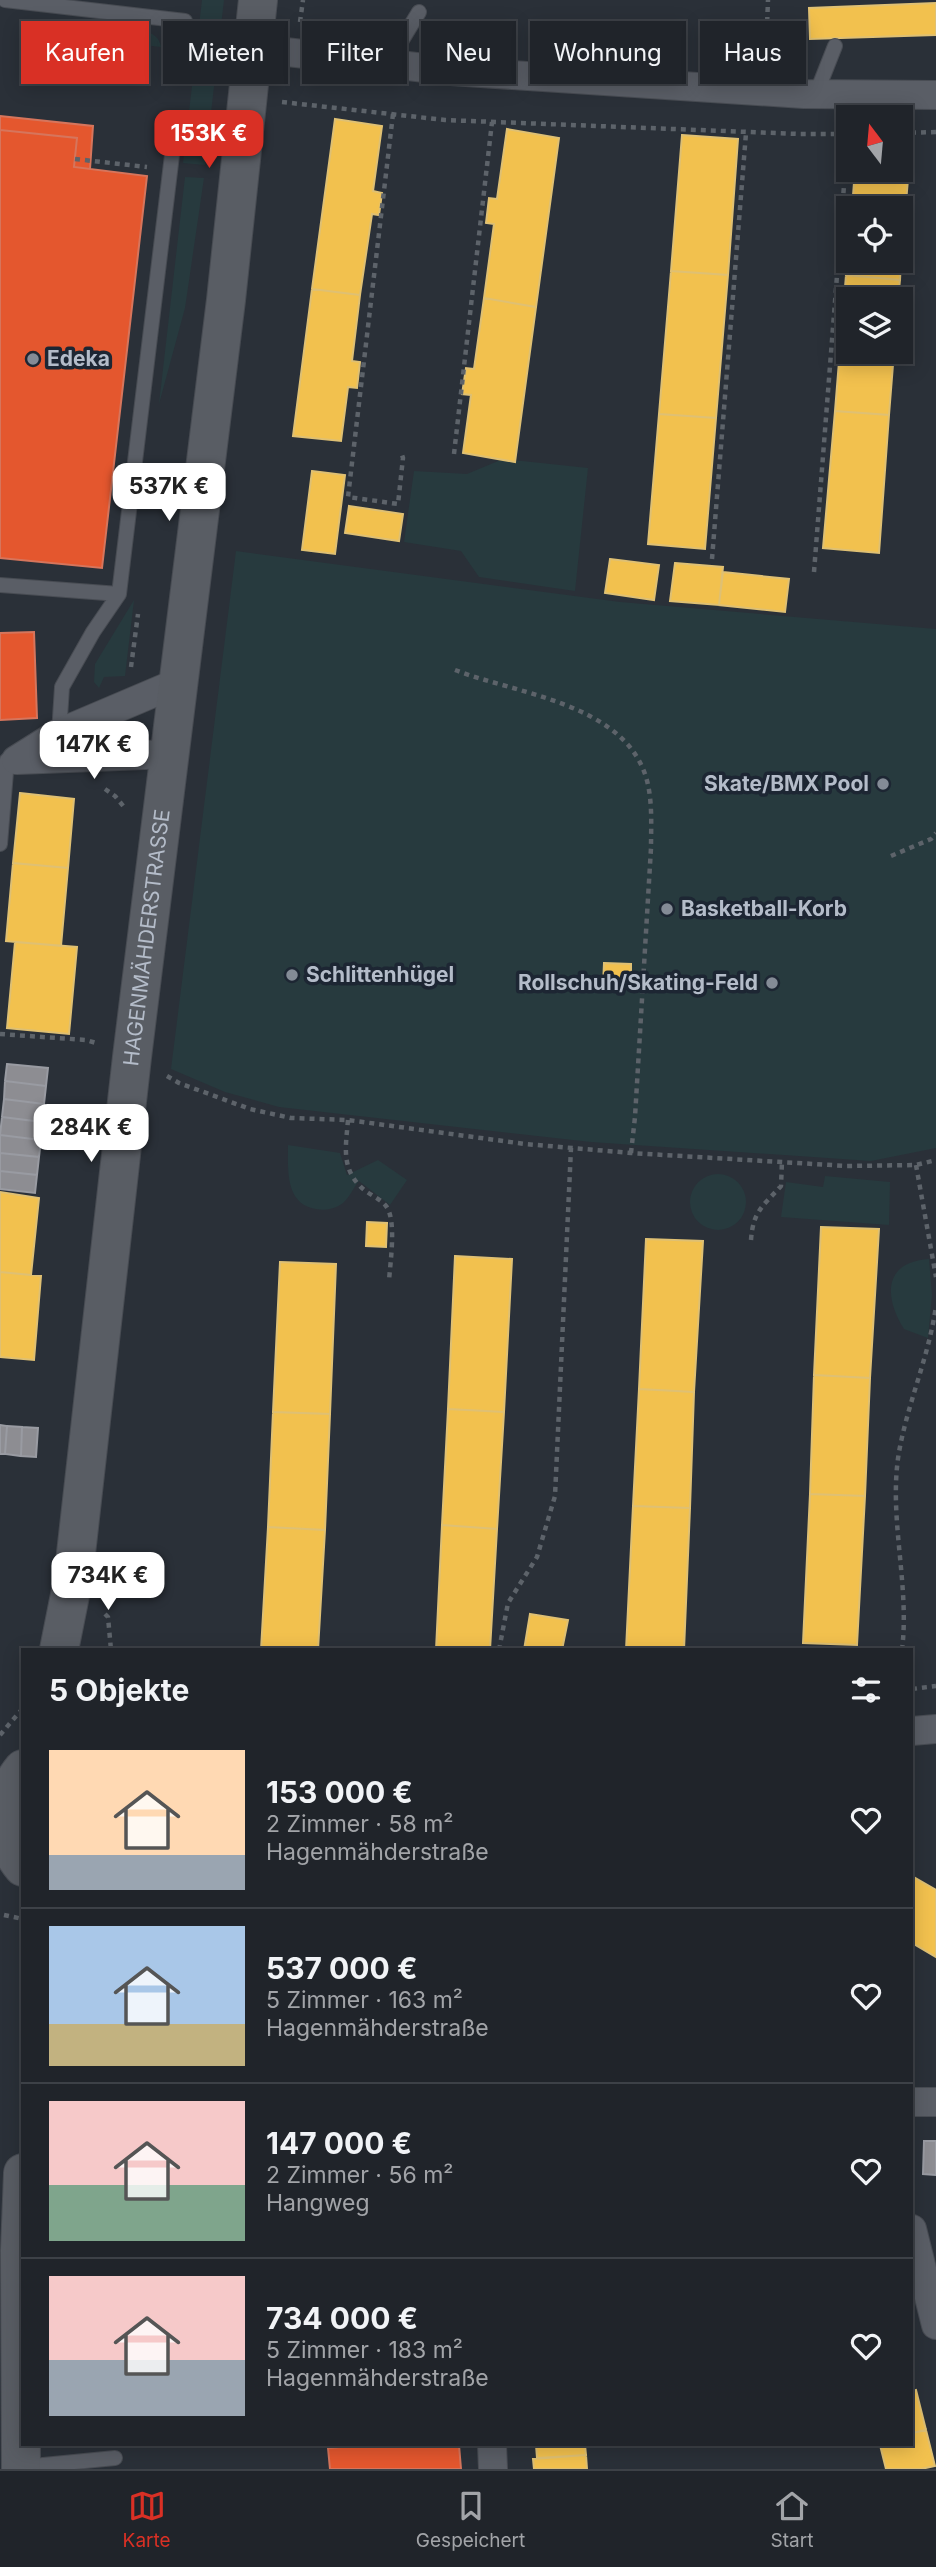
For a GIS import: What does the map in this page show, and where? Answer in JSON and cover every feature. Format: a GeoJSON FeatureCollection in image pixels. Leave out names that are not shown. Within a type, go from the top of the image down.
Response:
{"type":"FeatureCollection","features":[{"type":"Feature","properties":{"kind":"street","name":"HAGENMÄHDERSTRASSE"},"geometry":{"type":"LineString","coordinates":[[256,21],[258,0]]}},
{"type":"Feature","properties":{"kind":"street"},"geometry":{"type":"LineString","coordinates":[[407,65],[451,71],[816,94],[936,95]]}},
{"type":"Feature","properties":{"kind":"street","name":"HAGENMÄHDERSTRASSE"},"geometry":{"type":"LineString","coordinates":[[59,1648],[74,1580],[132,1057],[226,300],[249,84]]}},
{"type":"Feature","properties":{"kind":"street"},"geometry":{"type":"LineString","coordinates":[[8,760],[58,745],[179,682]]}},
{"type":"Feature","properties":{"kind":"street"},"geometry":{"type":"LineString","coordinates":[[58,745],[170,754]]}},
{"type":"Feature","properties":{"kind":"street","name":"HAGENMÄHDERSTRASSE"},"geometry":{"type":"LineString","coordinates":[[74,1580],[84,1648]]}},
{"type":"Feature","properties":{"kind":"street"},"geometry":{"type":"LineString","coordinates":[[913,1731],[936,1729]]}},
{"type":"Feature","properties":{"kind":"street"},"geometry":{"type":"LineString","coordinates":[[12,1775],[4,1800],[1,1824],[17,1885]]}},
{"type":"Feature","properties":{"kind":"street"},"geometry":{"type":"LineString","coordinates":[[913,2102],[936,2102]]}},
{"type":"Feature","properties":{"kind":"street"},"geometry":{"type":"LineString","coordinates":[[913,2233],[936,2325]]}},
{"type":"Feature","properties":{"kind":"street"},"geometry":{"type":"LineString","coordinates":[[21,2234],[21,2468]]}},
{"type":"Feature","properties":{"kind":"street"},"geometry":{"type":"LineString","coordinates":[[492,2446],[494,2469]]}},
{"type":"Feature","properties":{"kind":"lane"},"geometry":{"type":"LineString","coordinates":[[5,0],[185,21]]}},
{"type":"Feature","properties":{"kind":"lane"},"geometry":{"type":"LineString","coordinates":[[407,32],[419,12]]}},
{"type":"Feature","properties":{"kind":"lane"},"geometry":{"type":"LineString","coordinates":[[816,94],[835,46]]}},
{"type":"Feature","properties":{"kind":"lane"},"geometry":{"type":"LineString","coordinates":[[759,84],[764,91]]}},
{"type":"Feature","properties":{"kind":"lane"},"geometry":{"type":"LineString","coordinates":[[58,745],[62,687],[93,632],[119,594],[170,162]]}},
{"type":"Feature","properties":{"kind":"lane"},"geometry":{"type":"LineString","coordinates":[[0,584],[119,594]]}},
{"type":"Feature","properties":{"kind":"lane"},"geometry":{"type":"LineString","coordinates":[[0,844],[8,760]]}},
{"type":"Feature","properties":{"kind":"lane"},"geometry":{"type":"LineString","coordinates":[[21,2468],[115,2458]]}},
{"type":"Feature","properties":{"kind":"path"},"geometry":{"type":"LineString","coordinates":[[764,91],[768,0]]}},
{"type":"Feature","properties":{"kind":"path"},"geometry":{"type":"LineString","coordinates":[[247,98],[492,122],[746,133],[836,134]]}},
{"type":"Feature","properties":{"kind":"path"},"geometry":{"type":"LineString","coordinates":[[393,114],[348,497],[398,504],[403,458],[401,452]]}},
{"type":"Feature","properties":{"kind":"path"},"geometry":{"type":"LineString","coordinates":[[454,454],[492,122]]}},
{"type":"Feature","properties":{"kind":"path"},"geometry":{"type":"LineString","coordinates":[[914,133],[936,132]]}},
{"type":"Feature","properties":{"kind":"path"},"geometry":{"type":"LineString","coordinates":[[712,559],[746,133]]}},
{"type":"Feature","properties":{"kind":"path"},"geometry":{"type":"LineString","coordinates":[[75,159],[170,162]]}},
{"type":"Feature","properties":{"kind":"path"},"geometry":{"type":"LineString","coordinates":[[814,572],[844,182]]}},
{"type":"Feature","properties":{"kind":"path"},"geometry":{"type":"LineString","coordinates":[[455,670],[591,715],[623,737],[645,774],[652,813],[652,848],[631,1153]]}},
{"type":"Feature","properties":{"kind":"path"},"geometry":{"type":"LineString","coordinates":[[891,856],[931,839],[936,833]]}},
{"type":"Feature","properties":{"kind":"path"},"geometry":{"type":"LineString","coordinates":[[0,1034],[86,1040],[132,1057],[179,1083],[250,1109],[292,1118],[348,1120],[525,1144],[631,1153],[847,1166],[916,1165],[936,1160]]}},
{"type":"Feature","properties":{"kind":"path"},"geometry":{"type":"LineString","coordinates":[[348,1120],[345,1156],[347,1168],[361,1187],[387,1206],[391,1219],[389,1281]]}},
{"type":"Feature","properties":{"kind":"path"},"geometry":{"type":"LineString","coordinates":[[499,1648],[508,1603],[537,1557],[555,1496],[570,1148]]}},
{"type":"Feature","properties":{"kind":"path"},"geometry":{"type":"LineString","coordinates":[[751,1240],[752,1222],[762,1206],[781,1186],[782,1161]]}},
{"type":"Feature","properties":{"kind":"path"},"geometry":{"type":"LineString","coordinates":[[916,1165],[936,1277]]}},
{"type":"Feature","properties":{"kind":"path"},"geometry":{"type":"LineString","coordinates":[[902,1648],[903,1574],[895,1507],[899,1452],[932,1336],[936,1306]]}},
{"type":"Feature","properties":{"kind":"path"},"geometry":{"type":"LineString","coordinates":[[913,1689],[936,1686]]}},
{"type":"Feature","properties":{"kind":"path"},"geometry":{"type":"LineString","coordinates":[[0,1735],[21,1711]]}},
{"type":"Feature","properties":{"kind":"path"},"geometry":{"type":"LineString","coordinates":[[17,1885],[21,1908]]}},
{"type":"Feature","properties":{"kind":"green space"},"geometry":{"type":"Polygon","coordinates":[[[202,0],[224,0],[222,21],[200,21],[202,0]]]}},
{"type":"Feature","properties":{"kind":"green space"},"geometry":{"type":"Polygon","coordinates":[[[149,33],[155,36],[161,47],[149,46],[149,33]]]}},
{"type":"Feature","properties":{"kind":"green space"},"geometry":{"type":"Polygon","coordinates":[[[192,84],[214,84],[205,165],[183,163],[192,84]]]}},
{"type":"Feature","properties":{"kind":"green space"},"geometry":{"type":"Polygon","coordinates":[[[185,177],[204,178],[185,308],[159,404],[185,177]]]}},
{"type":"Feature","properties":{"kind":"green space"},"geometry":{"type":"Polygon","coordinates":[[[503,459],[588,468],[575,591],[479,577],[461,551],[404,542],[414,471],[467,474],[503,459]]]}},
{"type":"Feature","properties":{"kind":"green space"},"geometry":{"type":"Polygon","coordinates":[[[236,551],[620,602],[936,629],[936,1148],[871,1161],[591,1142],[279,1107],[225,1092],[171,1069],[236,551]]]}},
{"type":"Feature","properties":{"kind":"green space"},"geometry":{"type":"Polygon","coordinates":[[[134,600],[125,676],[104,677],[99,688],[94,682],[95,664],[134,600]]]}},
{"type":"Feature","properties":{"kind":"green space"},"geometry":{"type":"Polygon","coordinates":[[[288,1145],[340,1153],[347,1175],[378,1160],[407,1180],[390,1205],[359,1181],[340,1205],[330,1209],[316,1209],[299,1200],[290,1185],[288,1145]]]}},
{"type":"Feature","properties":{"kind":"green space"},"geometry":{"type":"Polygon","coordinates":[[[718,1174],[729,1176],[738,1182],[744,1191],[744,1213],[738,1222],[729,1228],[718,1230],[707,1228],[698,1222],[692,1213],[690,1202],[692,1191],[698,1182],[707,1176],[718,1174]]]}},
{"type":"Feature","properties":{"kind":"green space"},"geometry":{"type":"Polygon","coordinates":[[[825,1176],[890,1182],[889,1225],[781,1217],[786,1182],[823,1187],[825,1176]]]}},
{"type":"Feature","properties":{"kind":"green space"},"geometry":{"type":"Polygon","coordinates":[[[929,1259],[932,1295],[928,1338],[904,1329],[897,1317],[891,1294],[896,1274],[903,1267],[929,1259]]]}},
{"type":"Feature","properties":{"kind":"building: Wohnen"},"geometry":{"type":"Polygon","coordinates":[[[936,3],[936,35],[810,39],[809,8],[936,3]]]}},
{"type":"Feature","properties":{"kind":"building: Wohnen"},"geometry":{"type":"Polygon","coordinates":[[[335,119],[382,126],[373,191],[382,193],[379,215],[372,214],[360,295],[312,289],[335,119]]]}},
{"type":"Feature","properties":{"kind":"building: Wohnen"},"geometry":{"type":"Polygon","coordinates":[[[507,129],[559,138],[536,307],[484,298],[494,224],[486,223],[489,198],[497,199],[507,129]]]}},
{"type":"Feature","properties":{"kind":"building: Wohnen"},"geometry":{"type":"Polygon","coordinates":[[[682,135],[738,139],[728,275],[671,271],[682,135]]]}},
{"type":"Feature","properties":{"kind":"building: Wohnen"},"geometry":{"type":"Polygon","coordinates":[[[854,182],[908,182],[907,196],[853,196],[854,182]]]}},
{"type":"Feature","properties":{"kind":"building: Wohnen"},"geometry":{"type":"Polygon","coordinates":[[[671,271],[728,275],[716,418],[659,414],[671,271]]]}},
{"type":"Feature","properties":{"kind":"building: Wohnen"},"geometry":{"type":"Polygon","coordinates":[[[846,273],[900,273],[900,280],[846,273]]]}},
{"type":"Feature","properties":{"kind":"building: Wohnen"},"geometry":{"type":"Polygon","coordinates":[[[846,275],[900,280],[899,287],[845,287],[846,275]]]}},
{"type":"Feature","properties":{"kind":"building: Wohnen"},"geometry":{"type":"Polygon","coordinates":[[[312,289],[360,295],[352,361],[360,362],[357,388],[348,387],[341,441],[293,436],[312,289]]]}},
{"type":"Feature","properties":{"kind":"building: Wohnen"},"geometry":{"type":"Polygon","coordinates":[[[484,298],[536,307],[515,462],[463,453],[471,395],[462,394],[466,368],[474,369],[484,298]]]}},
{"type":"Feature","properties":{"kind":"building: Wohnen"},"geometry":{"type":"Polygon","coordinates":[[[839,364],[893,364],[889,415],[835,411],[839,364]]]}},
{"type":"Feature","properties":{"kind":"building: Wohnen"},"geometry":{"type":"Polygon","coordinates":[[[835,411],[889,415],[879,553],[823,548],[835,411]]]}},
{"type":"Feature","properties":{"kind":"building: Wohnen"},"geometry":{"type":"Polygon","coordinates":[[[659,414],[716,418],[705,549],[648,544],[659,414]]]}},
{"type":"Feature","properties":{"kind":"building: Wohnen"},"geometry":{"type":"Polygon","coordinates":[[[312,471],[345,475],[335,554],[302,550],[312,471]]]}},
{"type":"Feature","properties":{"kind":"building: Wohnen"},"geometry":{"type":"Polygon","coordinates":[[[349,506],[403,514],[399,541],[345,533],[349,506]]]}},
{"type":"Feature","properties":{"kind":"building: Wohnen"},"geometry":{"type":"Polygon","coordinates":[[[610,559],[659,565],[654,600],[605,593],[610,559]]]}},
{"type":"Feature","properties":{"kind":"building: Wohnen"},"geometry":{"type":"Polygon","coordinates":[[[675,563],[723,567],[719,605],[670,601],[675,563]]]}},
{"type":"Feature","properties":{"kind":"building: Wohnen"},"geometry":{"type":"Polygon","coordinates":[[[723,572],[789,579],[785,612],[719,605],[723,572]]]}},
{"type":"Feature","properties":{"kind":"building: Wohnen"},"geometry":{"type":"Polygon","coordinates":[[[20,793],[74,799],[68,868],[13,863],[20,793]]]}},
{"type":"Feature","properties":{"kind":"building: Wohnen"},"geometry":{"type":"Polygon","coordinates":[[[13,863],[68,868],[61,946],[6,941],[13,863]]]}},
{"type":"Feature","properties":{"kind":"building: Wohnen"},"geometry":{"type":"Polygon","coordinates":[[[15,942],[77,947],[69,1034],[7,1028],[15,942]]]}},
{"type":"Feature","properties":{"kind":"building: Wohnen"},"geometry":{"type":"Polygon","coordinates":[[[604,963],[631,964],[631,987],[603,986],[604,963]]]}},
{"type":"Feature","properties":{"kind":"building: Wohnen"},"geometry":{"type":"Polygon","coordinates":[[[0,1192],[39,1198],[31,1275],[0,1272],[0,1192]]]}},
{"type":"Feature","properties":{"kind":"building: Wohnen"},"geometry":{"type":"Polygon","coordinates":[[[367,1222],[387,1223],[386,1247],[366,1246],[367,1222]]]}},
{"type":"Feature","properties":{"kind":"building: Wohnen"},"geometry":{"type":"Polygon","coordinates":[[[821,1227],[879,1229],[870,1378],[814,1375],[821,1227]]]}},
{"type":"Feature","properties":{"kind":"building: Wohnen"},"geometry":{"type":"Polygon","coordinates":[[[646,1239],[703,1241],[694,1392],[639,1389],[646,1239]]]}},
{"type":"Feature","properties":{"kind":"building: Wohnen"},"geometry":{"type":"Polygon","coordinates":[[[455,1256],[512,1259],[504,1412],[448,1409],[455,1256]]]}},
{"type":"Feature","properties":{"kind":"building: Wohnen"},"geometry":{"type":"Polygon","coordinates":[[[280,1262],[336,1264],[330,1414],[273,1412],[280,1262]]]}},
{"type":"Feature","properties":{"kind":"building: Wohnen"},"geometry":{"type":"Polygon","coordinates":[[[0,1272],[41,1276],[34,1360],[0,1357],[0,1272]]]}},
{"type":"Feature","properties":{"kind":"building: Wohnen"},"geometry":{"type":"Polygon","coordinates":[[[814,1375],[870,1378],[865,1496],[810,1494],[814,1375]]]}},
{"type":"Feature","properties":{"kind":"building: Wohnen"},"geometry":{"type":"Polygon","coordinates":[[[639,1389],[694,1392],[690,1508],[633,1506],[639,1389]]]}},
{"type":"Feature","properties":{"kind":"building: Wohnen"},"geometry":{"type":"Polygon","coordinates":[[[448,1409],[504,1412],[497,1529],[442,1525],[448,1409]]]}},
{"type":"Feature","properties":{"kind":"building: Wohnen"},"geometry":{"type":"Polygon","coordinates":[[[273,1412],[330,1414],[325,1530],[268,1527],[273,1412]]]}},
{"type":"Feature","properties":{"kind":"building: Wohnen"},"geometry":{"type":"Polygon","coordinates":[[[810,1494],[865,1496],[857,1645],[803,1643],[810,1494]]]}},
{"type":"Feature","properties":{"kind":"building: Wohnen"},"geometry":{"type":"Polygon","coordinates":[[[633,1506],[690,1508],[684,1648],[626,1648],[633,1506]]]}},
{"type":"Feature","properties":{"kind":"building: Wohnen"},"geometry":{"type":"Polygon","coordinates":[[[442,1525],[497,1529],[490,1648],[436,1648],[442,1525]]]}},
{"type":"Feature","properties":{"kind":"building: Wohnen"},"geometry":{"type":"Polygon","coordinates":[[[268,1527],[325,1530],[318,1648],[261,1648],[268,1527]]]}},
{"type":"Feature","properties":{"kind":"building: Wohnen"},"geometry":{"type":"Polygon","coordinates":[[[530,1614],[568,1620],[562,1648],[524,1648],[530,1614]]]}},
{"type":"Feature","properties":{"kind":"building: Wohnen"},"geometry":{"type":"Polygon","coordinates":[[[913,1877],[936,1890],[936,1957],[913,1944],[913,1877]]]}},
{"type":"Feature","properties":{"kind":"building: Wohnen"},"geometry":{"type":"Polygon","coordinates":[[[916,2390],[926,2430],[913,2433],[913,2391],[916,2390]]]}},
{"type":"Feature","properties":{"kind":"building: Wohnen"},"geometry":{"type":"Polygon","coordinates":[[[926,2430],[935,2466],[921,2469],[886,2469],[880,2446],[913,2446],[913,2433],[926,2430]]]}},
{"type":"Feature","properties":{"kind":"building: Wohnen"},"geometry":{"type":"Polygon","coordinates":[[[536,2446],[585,2446],[586,2455],[537,2458],[536,2446]]]}},
{"type":"Feature","properties":{"kind":"building: Wohnen"},"geometry":{"type":"Polygon","coordinates":[[[586,2455],[587,2469],[534,2469],[533,2459],[586,2455]]]}},
{"type":"Feature","properties":{"kind":"building: Handel"},"geometry":{"type":"Polygon","coordinates":[[[0,116],[93,126],[90,169],[74,167],[77,138],[0,130],[0,116]]]}},
{"type":"Feature","properties":{"kind":"building: Handel"},"geometry":{"type":"Polygon","coordinates":[[[0,130],[77,138],[74,167],[147,176],[102,568],[0,558],[0,130]]]}},
{"type":"Feature","properties":{"kind":"building: Handel"},"geometry":{"type":"Polygon","coordinates":[[[34,632],[37,718],[0,720],[0,633],[34,632]]]}},
{"type":"Feature","properties":{"kind":"building: Handel"},"geometry":{"type":"Polygon","coordinates":[[[459,2446],[461,2469],[330,2469],[328,2448],[459,2446]]]}},
{"type":"Feature","properties":{"kind":"building: Industrie"},"geometry":{"type":"Polygon","coordinates":[[[7,1064],[48,1068],[46,1086],[5,1081],[7,1064]]]}},
{"type":"Feature","properties":{"kind":"building: Industrie"},"geometry":{"type":"Polygon","coordinates":[[[5,1081],[46,1086],[44,1104],[4,1099],[5,1081]]]}},
{"type":"Feature","properties":{"kind":"building: Industrie"},"geometry":{"type":"Polygon","coordinates":[[[4,1099],[44,1104],[42,1122],[2,1117],[4,1099]]]}},
{"type":"Feature","properties":{"kind":"building: Industrie"},"geometry":{"type":"Polygon","coordinates":[[[2,1117],[42,1122],[41,1140],[0,1135],[2,1117]]]}},
{"type":"Feature","properties":{"kind":"building: Industrie"},"geometry":{"type":"Polygon","coordinates":[[[0,1135],[41,1140],[39,1157],[0,1153],[0,1135]]]}},
{"type":"Feature","properties":{"kind":"building: Industrie"},"geometry":{"type":"Polygon","coordinates":[[[0,1153],[39,1157],[37,1175],[0,1171],[0,1153]]]}},
{"type":"Feature","properties":{"kind":"building: Industrie"},"geometry":{"type":"Polygon","coordinates":[[[0,1171],[37,1175],[35,1193],[0,1189],[0,1171]]]}},
{"type":"Feature","properties":{"kind":"building: Industrie"},"geometry":{"type":"Polygon","coordinates":[[[0,1425],[7,1426],[5,1454],[0,1454],[0,1425]]]}},
{"type":"Feature","properties":{"kind":"building: Industrie"},"geometry":{"type":"Polygon","coordinates":[[[7,1426],[22,1427],[21,1456],[5,1454],[7,1426]]]}},
{"type":"Feature","properties":{"kind":"building: Industrie"},"geometry":{"type":"Polygon","coordinates":[[[22,1427],[38,1428],[36,1457],[21,1456],[22,1427]]]}},
{"type":"Feature","properties":{"kind":"building: Industrie"},"geometry":{"type":"Polygon","coordinates":[[[924,2141],[936,2141],[936,2175],[923,2174],[924,2141]]]}},
{"type":"Feature","properties":{"kind":"place","name":"Edeka"},"geometry":{"type":"Point","coordinates":[33,359]}},
{"type":"Feature","properties":{"kind":"place","name":"Skate/BMX Pool"},"geometry":{"type":"Point","coordinates":[883,784]}},
{"type":"Feature","properties":{"kind":"place","name":"Basketball-Korb"},"geometry":{"type":"Point","coordinates":[667,909]}},
{"type":"Feature","properties":{"kind":"place","name":"Schlittenhügel"},"geometry":{"type":"Point","coordinates":[292,975]}},
{"type":"Feature","properties":{"kind":"place","name":"Rollschuh/Skating-Feld"},"geometry":{"type":"Point","coordinates":[772,983]}}]}
